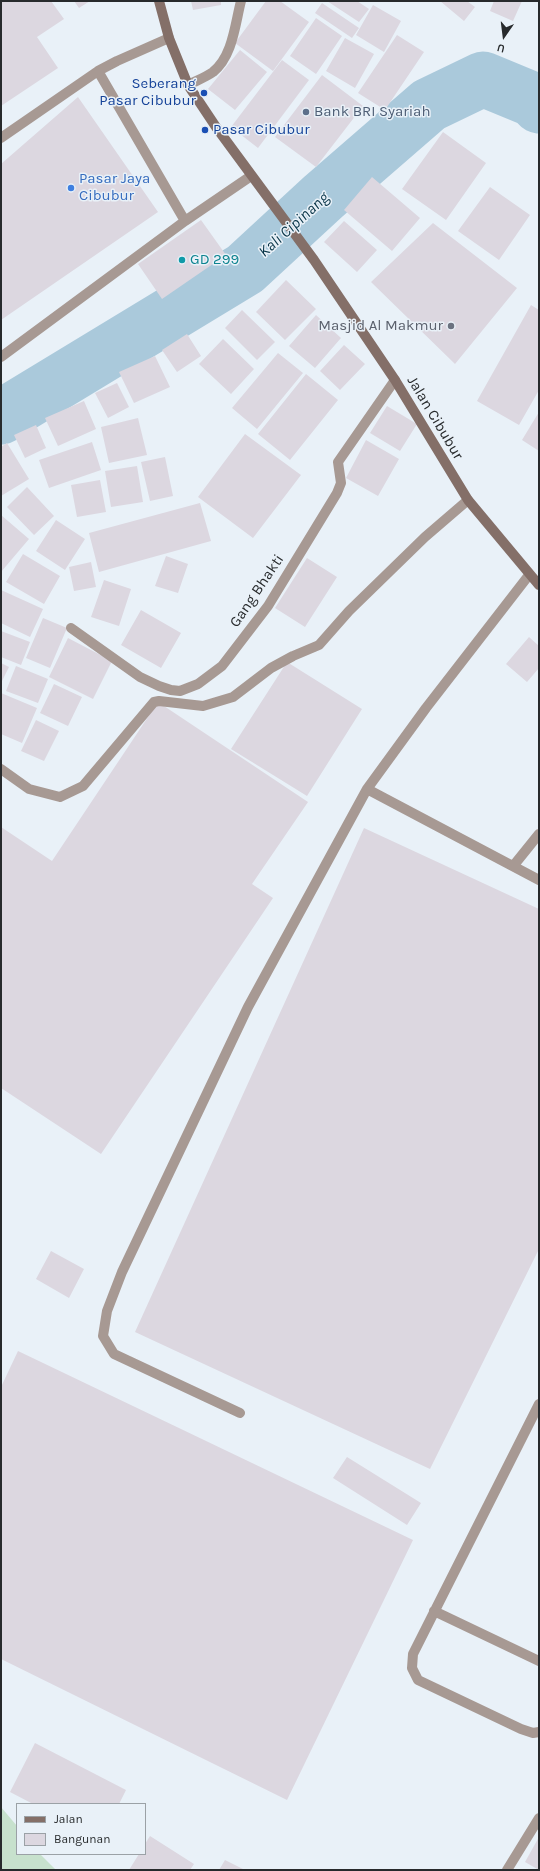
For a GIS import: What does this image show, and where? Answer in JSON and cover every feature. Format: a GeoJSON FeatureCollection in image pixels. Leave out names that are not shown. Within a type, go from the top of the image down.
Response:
{"type":"FeatureCollection","features":[{"type":"Feature","properties":{"kind":"street","name":"Jalan Cibubur"},"geometry":{"type":"LineString","coordinates":[[159,1],[169,38],[188,85],[251,176],[314,260],[395,380],[468,500],[529,575],[539,585]]}},
{"type":"Feature","properties":{"kind":"street"},"geometry":{"type":"LineString","coordinates":[[188,85],[212,72],[220,65],[230,44],[241,1]]}},
{"type":"Feature","properties":{"kind":"street"},"geometry":{"type":"LineString","coordinates":[[1,138],[98,71],[169,38]]}},
{"type":"Feature","properties":{"kind":"street"},"geometry":{"type":"LineString","coordinates":[[98,71],[185,221]]}},
{"type":"Feature","properties":{"kind":"street"},"geometry":{"type":"LineString","coordinates":[[1,357],[185,221],[251,176]]}},
{"type":"Feature","properties":{"kind":"street","name":"Gang Bhakti"},"geometry":{"type":"LineString","coordinates":[[72,628],[140,677],[171,690],[180,691],[198,684],[222,666],[268,606],[337,493],[341,483],[338,462],[395,380]]}},
{"type":"Feature","properties":{"kind":"street"},"geometry":{"type":"LineString","coordinates":[[1,769],[29,789],[60,797],[83,786],[154,702],[159,701],[203,706],[233,697],[271,668],[293,656],[319,645],[355,606],[425,537],[468,500]]}},
{"type":"Feature","properties":{"kind":"street"},"geometry":{"type":"LineString","coordinates":[[240,1413],[114,1354],[103,1336],[107,1311],[122,1272],[248,1007],[367,789],[431,702],[529,575]]}},
{"type":"Feature","properties":{"kind":"street"},"geometry":{"type":"LineString","coordinates":[[367,789],[514,865],[539,880]]}},
{"type":"Feature","properties":{"kind":"street"},"geometry":{"type":"LineString","coordinates":[[514,865],[539,834]]}},
{"type":"Feature","properties":{"kind":"street"},"geometry":{"type":"LineString","coordinates":[[539,1404],[413,1654],[412,1668],[418,1680],[521,1729],[533,1733],[539,1732]]}},
{"type":"Feature","properties":{"kind":"street"},"geometry":{"type":"LineString","coordinates":[[434,1611],[539,1660]]}},
{"type":"Feature","properties":{"kind":"street"},"geometry":{"type":"LineString","coordinates":[[507,1870],[539,1818]]}},
{"type":"Feature","properties":{"kind":"green space"},"geometry":{"type":"Polygon","coordinates":[[[1,1807],[16,1825],[16,1855],[41,1855],[56,1870],[1,1870],[1,1807]]]}},
{"type":"Feature","properties":{"kind":"building"},"geometry":{"type":"Polygon","coordinates":[[[1,1],[51,1],[64,19],[37,37],[58,68],[1,106],[1,1]]]}},
{"type":"Feature","properties":{"kind":"building"},"geometry":{"type":"Polygon","coordinates":[[[74,1],[90,1],[79,8],[74,1]]]}},
{"type":"Feature","properties":{"kind":"building"},"geometry":{"type":"Polygon","coordinates":[[[191,1],[221,1],[221,5],[193,10],[191,1]]]}},
{"type":"Feature","properties":{"kind":"building"},"geometry":{"type":"Polygon","coordinates":[[[266,1],[280,1],[309,22],[273,71],[235,43],[266,1]]]}},
{"type":"Feature","properties":{"kind":"building"},"geometry":{"type":"Polygon","coordinates":[[[327,1],[357,1],[369,9],[359,22],[327,1]]]}},
{"type":"Feature","properties":{"kind":"building"},"geometry":{"type":"Polygon","coordinates":[[[440,1],[467,1],[475,7],[464,21],[440,1]]]}},
{"type":"Feature","properties":{"kind":"building"},"geometry":{"type":"Polygon","coordinates":[[[494,1],[522,1],[513,21],[490,11],[494,1]]]}},
{"type":"Feature","properties":{"kind":"building"},"geometry":{"type":"Polygon","coordinates":[[[322,3],[359,28],[352,38],[315,13],[322,3]]]}},
{"type":"Feature","properties":{"kind":"building"},"geometry":{"type":"Polygon","coordinates":[[[373,5],[401,21],[384,52],[356,35],[373,5]]]}},
{"type":"Feature","properties":{"kind":"building"},"geometry":{"type":"Polygon","coordinates":[[[316,18],[342,36],[316,74],[290,56],[316,18]]]}},
{"type":"Feature","properties":{"kind":"building"},"geometry":{"type":"Polygon","coordinates":[[[397,35],[424,52],[385,110],[358,93],[397,35]]]}},
{"type":"Feature","properties":{"kind":"building"},"geometry":{"type":"Polygon","coordinates":[[[345,38],[374,54],[355,88],[326,71],[345,38]]]}},
{"type":"Feature","properties":{"kind":"building"},"geometry":{"type":"Polygon","coordinates":[[[240,50],[267,72],[235,110],[208,89],[240,50]]]}},
{"type":"Feature","properties":{"kind":"building"},"geometry":{"type":"Polygon","coordinates":[[[282,60],[309,80],[258,148],[231,127],[282,60]]]}},
{"type":"Feature","properties":{"kind":"building"},"geometry":{"type":"Polygon","coordinates":[[[322,75],[363,106],[316,167],[275,137],[322,75]]]}},
{"type":"Feature","properties":{"kind":"building","name":"Pasar Jaya Cibubur"},"geometry":{"type":"Polygon","coordinates":[[[78,97],[158,212],[1,320],[1,164],[78,97]]]}},
{"type":"Feature","properties":{"kind":"building"},"geometry":{"type":"Polygon","coordinates":[[[443,132],[486,163],[446,220],[402,189],[443,132]]]}},
{"type":"Feature","properties":{"kind":"building"},"geometry":{"type":"Polygon","coordinates":[[[372,177],[420,218],[392,251],[344,210],[372,177]]]}},
{"type":"Feature","properties":{"kind":"building"},"geometry":{"type":"Polygon","coordinates":[[[490,187],[530,215],[499,260],[458,231],[490,187]]]}},
{"type":"Feature","properties":{"kind":"building","name":"GD 299"},"geometry":{"type":"Polygon","coordinates":[[[201,220],[226,255],[162,299],[138,264],[201,220]]]}},
{"type":"Feature","properties":{"kind":"building"},"geometry":{"type":"Polygon","coordinates":[[[344,221],[377,250],[357,272],[324,242],[344,221]]]}},
{"type":"Feature","properties":{"kind":"building","name":"Masjid Al Makmur"},"geometry":{"type":"Polygon","coordinates":[[[433,223],[517,288],[455,364],[371,282],[433,223]]]}},
{"type":"Feature","properties":{"kind":"building"},"geometry":{"type":"Polygon","coordinates":[[[286,280],[316,309],[285,340],[256,312],[286,280]]]}},
{"type":"Feature","properties":{"kind":"building"},"geometry":{"type":"Polygon","coordinates":[[[531,305],[539,310],[539,390],[519,425],[477,401],[531,305]]]}},
{"type":"Feature","properties":{"kind":"building"},"geometry":{"type":"Polygon","coordinates":[[[242,310],[275,342],[257,360],[225,328],[242,310]]]}},
{"type":"Feature","properties":{"kind":"building"},"geometry":{"type":"Polygon","coordinates":[[[316,315],[341,338],[315,368],[289,346],[316,315]]]}},
{"type":"Feature","properties":{"kind":"building"},"geometry":{"type":"Polygon","coordinates":[[[187,334],[201,356],[177,372],[162,350],[187,334]]]}},
{"type":"Feature","properties":{"kind":"building"},"geometry":{"type":"Polygon","coordinates":[[[223,339],[254,369],[231,394],[199,364],[223,339]]]}},
{"type":"Feature","properties":{"kind":"building"},"geometry":{"type":"Polygon","coordinates":[[[344,345],[365,364],[340,390],[320,371],[344,345]]]}},
{"type":"Feature","properties":{"kind":"building"},"geometry":{"type":"Polygon","coordinates":[[[278,353],[303,373],[257,429],[232,408],[278,353]]]}},
{"type":"Feature","properties":{"kind":"building"},"geometry":{"type":"Polygon","coordinates":[[[155,356],[170,387],[134,403],[119,372],[155,356]]]}},
{"type":"Feature","properties":{"kind":"building"},"geometry":{"type":"Polygon","coordinates":[[[306,374],[338,400],[290,460],[258,434],[306,374]]]}},
{"type":"Feature","properties":{"kind":"building"},"geometry":{"type":"Polygon","coordinates":[[[117,383],[129,407],[108,418],[95,393],[117,383]]]}},
{"type":"Feature","properties":{"kind":"building"},"geometry":{"type":"Polygon","coordinates":[[[84,401],[96,429],[58,446],[45,418],[84,401]]]}},
{"type":"Feature","properties":{"kind":"building"},"geometry":{"type":"Polygon","coordinates":[[[387,406],[417,424],[400,451],[370,433],[387,406]]]}},
{"type":"Feature","properties":{"kind":"building"},"geometry":{"type":"Polygon","coordinates":[[[539,412],[539,451],[522,440],[539,412]]]}},
{"type":"Feature","properties":{"kind":"building"},"geometry":{"type":"Polygon","coordinates":[[[138,418],[147,455],[109,463],[101,427],[138,418]]]}},
{"type":"Feature","properties":{"kind":"building"},"geometry":{"type":"Polygon","coordinates":[[[36,425],[46,448],[25,458],[14,435],[36,425]]]}},
{"type":"Feature","properties":{"kind":"building"},"geometry":{"type":"Polygon","coordinates":[[[245,434],[301,475],[253,538],[198,497],[245,434]]]}},
{"type":"Feature","properties":{"kind":"building"},"geometry":{"type":"Polygon","coordinates":[[[366,440],[399,459],[378,496],[346,478],[366,440]]]}},
{"type":"Feature","properties":{"kind":"building"},"geometry":{"type":"Polygon","coordinates":[[[92,442],[101,470],[49,488],[39,460],[92,442]]]}},
{"type":"Feature","properties":{"kind":"building"},"geometry":{"type":"Polygon","coordinates":[[[7,443],[29,479],[1,496],[1,447],[7,443]]]}},
{"type":"Feature","properties":{"kind":"building"},"geometry":{"type":"Polygon","coordinates":[[[165,457],[173,496],[150,501],[141,462],[165,457]]]}},
{"type":"Feature","properties":{"kind":"building"},"geometry":{"type":"Polygon","coordinates":[[[137,466],[143,502],[111,507],[105,471],[137,466]]]}},
{"type":"Feature","properties":{"kind":"building"},"geometry":{"type":"Polygon","coordinates":[[[100,480],[106,512],[77,517],[71,485],[100,480]]]}},
{"type":"Feature","properties":{"kind":"building"},"geometry":{"type":"Polygon","coordinates":[[[27,487],[54,516],[34,535],[7,507],[27,487]]]}},
{"type":"Feature","properties":{"kind":"building"},"geometry":{"type":"Polygon","coordinates":[[[200,503],[211,541],[99,572],[89,533],[200,503]]]}},
{"type":"Feature","properties":{"kind":"building"},"geometry":{"type":"Polygon","coordinates":[[[1,515],[29,539],[1,572],[1,515]]]}},
{"type":"Feature","properties":{"kind":"building"},"geometry":{"type":"Polygon","coordinates":[[[56,520],[85,539],[65,570],[36,551],[56,520]]]}},
{"type":"Feature","properties":{"kind":"building"},"geometry":{"type":"Polygon","coordinates":[[[23,554],[60,576],[44,604],[6,582],[23,554]]]}},
{"type":"Feature","properties":{"kind":"building"},"geometry":{"type":"Polygon","coordinates":[[[166,556],[188,564],[178,593],[155,586],[166,556]]]}},
{"type":"Feature","properties":{"kind":"building"},"geometry":{"type":"Polygon","coordinates":[[[307,558],[337,577],[305,627],[275,608],[307,558]]]}},
{"type":"Feature","properties":{"kind":"building"},"geometry":{"type":"Polygon","coordinates":[[[91,562],[96,587],[74,591],[69,567],[91,562]]]}},
{"type":"Feature","properties":{"kind":"building"},"geometry":{"type":"Polygon","coordinates":[[[104,580],[131,589],[119,626],[91,617],[104,580]]]}},
{"type":"Feature","properties":{"kind":"building"},"geometry":{"type":"Polygon","coordinates":[[[1,590],[43,609],[30,637],[1,623],[1,590]]]}},
{"type":"Feature","properties":{"kind":"building"},"geometry":{"type":"Polygon","coordinates":[[[141,610],[181,633],[161,668],[121,645],[141,610]]]}},
{"type":"Feature","properties":{"kind":"building"},"geometry":{"type":"Polygon","coordinates":[[[43,618],[67,628],[50,668],[26,658],[43,618]]]}},
{"type":"Feature","properties":{"kind":"building"},"geometry":{"type":"Polygon","coordinates":[[[1,631],[30,642],[21,665],[1,657],[1,631]]]}},
{"type":"Feature","properties":{"kind":"building"},"geometry":{"type":"Polygon","coordinates":[[[529,637],[539,646],[539,668],[527,682],[506,664],[529,637]]]}},
{"type":"Feature","properties":{"kind":"building"},"geometry":{"type":"Polygon","coordinates":[[[68,638],[112,661],[93,699],[49,677],[68,638]]]}},
{"type":"Feature","properties":{"kind":"building"},"geometry":{"type":"Polygon","coordinates":[[[287,662],[362,709],[307,796],[231,749],[287,662]]]}},
{"type":"Feature","properties":{"kind":"building"},"geometry":{"type":"Polygon","coordinates":[[[1,663],[9,667],[1,683],[1,663]]]}},
{"type":"Feature","properties":{"kind":"building"},"geometry":{"type":"Polygon","coordinates":[[[16,666],[48,679],[38,703],[6,691],[16,666]]]}},
{"type":"Feature","properties":{"kind":"building"},"geometry":{"type":"Polygon","coordinates":[[[54,684],[82,697],[68,726],[40,713],[54,684]]]}},
{"type":"Feature","properties":{"kind":"building"},"geometry":{"type":"Polygon","coordinates":[[[1,693],[37,708],[22,743],[1,734],[1,693]]]}},
{"type":"Feature","properties":{"kind":"building"},"geometry":{"type":"Polygon","coordinates":[[[158,702],[308,802],[252,884],[273,898],[101,1154],[1,1088],[1,827],[52,861],[158,702]]]}},
{"type":"Feature","properties":{"kind":"building"},"geometry":{"type":"Polygon","coordinates":[[[36,720],[59,731],[44,761],[21,751],[36,720]]]}},
{"type":"Feature","properties":{"kind":"building"},"geometry":{"type":"Polygon","coordinates":[[[364,828],[539,909],[539,1249],[430,1469],[135,1332],[364,828]]]}},
{"type":"Feature","properties":{"kind":"building"},"geometry":{"type":"Polygon","coordinates":[[[51,1251],[84,1269],[69,1298],[36,1279],[51,1251]]]}},
{"type":"Feature","properties":{"kind":"building"},"geometry":{"type":"Polygon","coordinates":[[[18,1351],[413,1540],[287,1800],[1,1659],[1,1387],[18,1351]]]}},
{"type":"Feature","properties":{"kind":"building"},"geometry":{"type":"Polygon","coordinates":[[[347,1457],[421,1503],[407,1525],[333,1478],[347,1457]]]}},
{"type":"Feature","properties":{"kind":"building"},"geometry":{"type":"Polygon","coordinates":[[[35,1743],[126,1790],[120,1803],[31,1803],[10,1792],[35,1743]]]}},
{"type":"Feature","properties":{"kind":"building"},"geometry":{"type":"Polygon","coordinates":[[[150,1836],[194,1864],[190,1870],[129,1870],[138,1855],[146,1855],[146,1842],[150,1836]]]}},
{"type":"Feature","properties":{"kind":"building"},"geometry":{"type":"Polygon","coordinates":[[[539,1837],[539,1870],[525,1862],[539,1837]]]}},
{"type":"Feature","properties":{"kind":"building"},"geometry":{"type":"Polygon","coordinates":[[[225,1860],[245,1870],[219,1870],[225,1860]]]}},
{"type":"Feature","properties":{"kind":"waterway","name":"Kali Cipinang"},"geometry":{"type":"LineString","coordinates":[[1,417],[245,269],[323,197],[429,105],[483,79],[534,100],[539,106]]}},
{"type":"Feature","properties":{"kind":"place","name":"Seberang Pasar Cibubur"},"geometry":{"type":"Point","coordinates":[204,93]}},
{"type":"Feature","properties":{"kind":"place","name":"Bank BRI Syariah"},"geometry":{"type":"Point","coordinates":[306,112]}},
{"type":"Feature","properties":{"kind":"place","name":"Pasar Cibubur"},"geometry":{"type":"Point","coordinates":[205,130]}},
{"type":"Feature","properties":{"kind":"place","name":"Pasar Jaya Cibubur"},"geometry":{"type":"Point","coordinates":[71,188]}},
{"type":"Feature","properties":{"kind":"place","name":"GD 299"},"geometry":{"type":"Point","coordinates":[182,260]}},
{"type":"Feature","properties":{"kind":"place","name":"Masjid Al Makmur"},"geometry":{"type":"Point","coordinates":[451,326]}}]}
